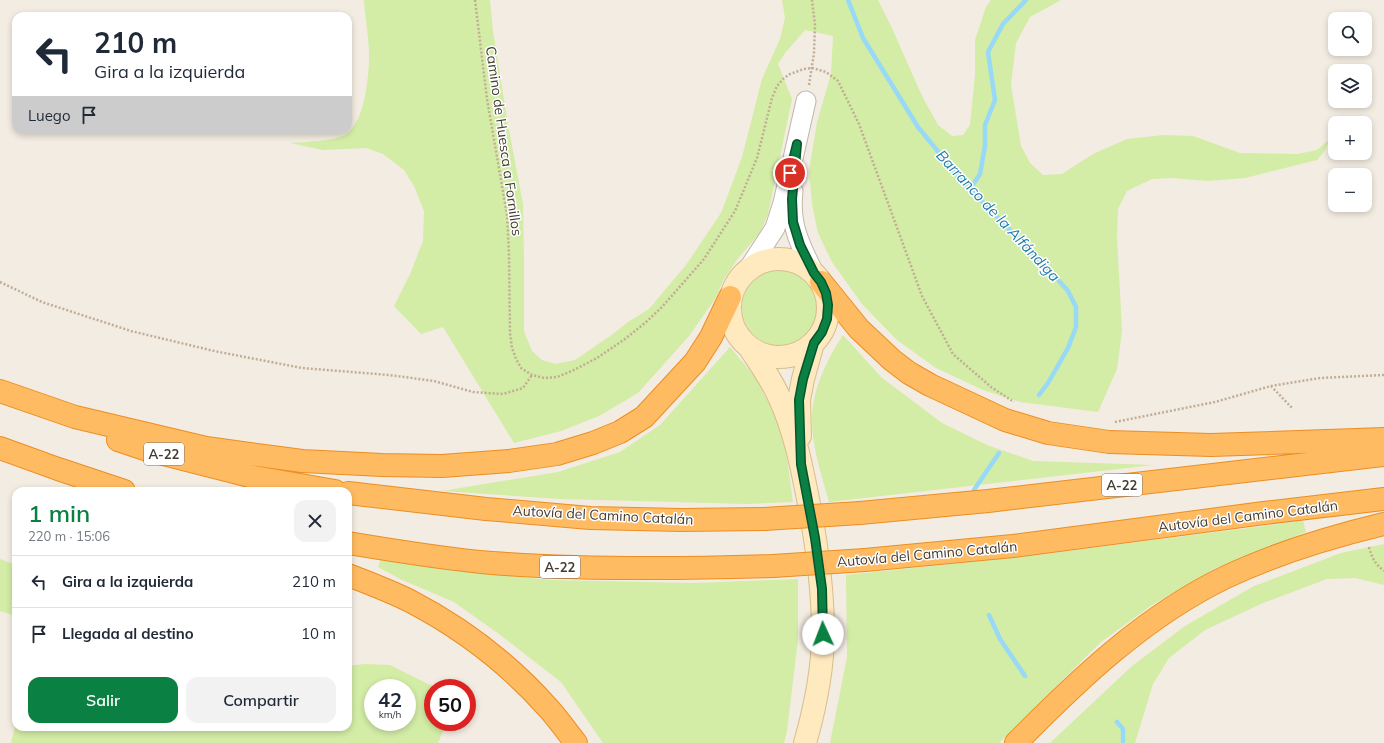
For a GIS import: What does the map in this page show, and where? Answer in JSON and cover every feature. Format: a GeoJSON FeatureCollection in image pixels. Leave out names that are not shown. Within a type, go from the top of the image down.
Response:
{"type":"FeatureCollection","features":[{"type":"Feature","properties":{"kind":"highway"},"geometry":{"type":"LineString","coordinates":[[818,278],[859,329],[892,360],[909,373],[930,385],[1005,420],[1048,433],[1108,442],[1212,445],[1384,439]]}},
{"type":"Feature","properties":{"kind":"highway"},"geometry":{"type":"LineString","coordinates":[[0,391],[75,417],[206,448],[294,460],[382,465],[442,466],[510,461],[557,454],[593,443],[620,432],[644,417],[695,362],[711,337],[730,297]]}},
{"type":"Feature","properties":{"kind":"highway","name":"A-22"},"geometry":{"type":"LineString","coordinates":[[0,396],[59,420],[148,450],[254,477],[312,487]]}},
{"type":"Feature","properties":{"kind":"highway"},"geometry":{"type":"LineString","coordinates":[[0,448],[112,487]]}},
{"type":"Feature","properties":{"kind":"highway","name":"Autovía del Camino Catalán"},"geometry":{"type":"LineString","coordinates":[[352,494],[486,509],[590,518],[681,520],[764,519],[860,513],[988,501],[1384,455]]}},
{"type":"Feature","properties":{"kind":"highway"},"geometry":{"type":"LineString","coordinates":[[0,460],[77,487]]}},
{"type":"Feature","properties":{"kind":"highway","name":"Autovía del Camino Catalán"},"geometry":{"type":"LineString","coordinates":[[352,545],[491,563],[605,569],[676,569],[773,566],[865,560],[1013,546],[1384,499]]}},
{"type":"Feature","properties":{"kind":"highway"},"geometry":{"type":"LineString","coordinates":[[1016,743],[1081,679],[1120,645],[1173,607],[1226,577],[1282,553],[1333,537],[1384,524]]}},
{"type":"Feature","properties":{"kind":"highway"},"geometry":{"type":"LineString","coordinates":[[352,577],[410,601],[445,622],[486,650],[516,675],[550,709],[576,743]]}},
{"type":"Feature","properties":{"kind":"main road"},"geometry":{"type":"LineString","coordinates":[[771,259],[783,259],[794,261],[805,266],[818,278],[826,293],[828,305],[827,319],[822,332],[814,343],[804,351],[782,358],[770,357],[749,347],[739,338],[733,326],[729,309],[730,297],[734,286],[749,268],[759,262],[771,259]]}},
{"type":"Feature","properties":{"kind":"main road"},"geometry":{"type":"LineString","coordinates":[[801,464],[799,400],[803,379],[814,343]]}},
{"type":"Feature","properties":{"kind":"main road"},"geometry":{"type":"LineString","coordinates":[[749,347],[768,375],[780,398],[801,464],[815,538],[822,589],[823,634],[819,678],[812,719],[805,743]]}},
{"type":"Feature","properties":{"kind":"street"},"geometry":{"type":"LineString","coordinates":[[749,268],[775,228],[784,203],[806,101]]}},
{"type":"Feature","properties":{"kind":"street"},"geometry":{"type":"LineString","coordinates":[[797,144],[792,199],[793,222],[800,245],[818,278]]}},
{"type":"Feature","properties":{"kind":"path","name":"Camino de Huesca a Fornillos"},"geometry":{"type":"LineString","coordinates":[[475,0],[487,99],[507,215],[510,333],[512,348],[516,359],[522,368],[532,375]]}},
{"type":"Feature","properties":{"kind":"path"},"geometry":{"type":"LineString","coordinates":[[812,0],[815,25],[812,68]]}},
{"type":"Feature","properties":{"kind":"path"},"geometry":{"type":"LineString","coordinates":[[0,282],[42,302],[131,331],[214,351],[302,368],[389,375],[434,381],[473,392],[504,394],[523,388],[532,375],[544,378],[557,377],[597,358],[625,339],[662,307],[704,260],[735,211],[757,158],[772,98],[777,86],[790,74],[812,68],[826,72],[838,81],[859,124],[922,296],[952,354],[991,387],[1015,402]]}},
{"type":"Feature","properties":{"kind":"path"},"geometry":{"type":"LineString","coordinates":[[1109,423],[1215,402],[1271,386],[1320,378],[1384,374]]}},
{"type":"Feature","properties":{"kind":"path"},"geometry":{"type":"LineString","coordinates":[[1271,386],[1293,409]]}},
{"type":"Feature","properties":{"kind":"path"},"geometry":{"type":"LineString","coordinates":[[1369,547],[1372,559],[1384,571]]}},
{"type":"Feature","properties":{"kind":"green space"},"geometry":{"type":"Polygon","coordinates":[[[364,0],[490,0],[493,31],[508,125],[523,204],[524,331],[532,351],[542,360],[555,364],[575,360],[628,322],[649,309],[686,265],[721,213],[742,157],[762,79],[780,39],[785,18],[782,0],[878,0],[922,96],[938,125],[952,136],[963,135],[970,125],[975,75],[975,40],[986,7],[991,0],[1061,0],[1030,17],[1016,43],[1011,85],[1021,146],[1030,163],[1043,175],[1062,174],[1093,154],[1127,139],[1164,135],[1193,136],[1240,153],[1298,154],[1317,150],[1328,141],[1328,143],[1324,152],[1317,160],[1245,178],[1208,181],[1172,178],[1152,179],[1127,191],[1118,209],[1117,237],[1122,331],[1117,369],[1098,412],[1020,402],[983,390],[936,368],[897,340],[862,304],[832,262],[818,233],[812,204],[809,171],[817,122],[831,74],[833,36],[805,30],[785,53],[778,64],[792,99],[768,214],[760,233],[739,257],[724,279],[715,299],[689,336],[638,393],[599,416],[561,431],[514,443],[443,327],[421,334],[394,306],[411,272],[423,241],[424,211],[414,186],[404,170],[383,154],[366,148],[323,150],[290,143],[334,139],[346,134],[352,134],[352,128],[357,121],[364,102],[369,54],[364,0]]]}},
{"type":"Feature","properties":{"kind":"green space"},"geometry":{"type":"Polygon","coordinates":[[[781,268],[796,271],[808,280],[817,292],[820,307],[817,322],[808,334],[796,343],[781,346],[766,343],[754,334],[745,322],[742,307],[745,292],[754,280],[766,271],[781,268]]]}},
{"type":"Feature","properties":{"kind":"green space"},"geometry":{"type":"Polygon","coordinates":[[[843,335],[881,377],[942,423],[987,445],[1033,461],[1153,465],[829,502],[818,462],[812,430],[813,408],[818,386],[826,365],[843,335]]]}},
{"type":"Feature","properties":{"kind":"green space"},"geometry":{"type":"Polygon","coordinates":[[[730,347],[754,376],[769,403],[785,443],[793,502],[747,504],[560,499],[442,491],[558,472],[620,452],[660,425],[730,347]]]}},
{"type":"Feature","properties":{"kind":"green space"},"geometry":{"type":"Polygon","coordinates":[[[1303,521],[1306,532],[1216,568],[1152,605],[1101,642],[999,743],[830,743],[847,657],[846,575],[1037,555],[1303,521]]]}},
{"type":"Feature","properties":{"kind":"green space"},"geometry":{"type":"Polygon","coordinates":[[[1384,544],[1384,585],[1355,578],[1327,579],[1263,603],[1205,630],[1169,658],[1153,684],[1135,743],[1050,743],[1132,666],[1185,626],[1254,586],[1341,553],[1384,544]]]}},
{"type":"Feature","properties":{"kind":"green space"},"geometry":{"type":"Polygon","coordinates":[[[0,559],[12,564],[12,615],[0,611],[0,559]]]}},
{"type":"Feature","properties":{"kind":"green space"},"geometry":{"type":"Polygon","coordinates":[[[381,559],[445,569],[551,580],[694,583],[798,579],[798,639],[787,731],[784,743],[603,743],[561,682],[499,634],[454,602],[400,579],[378,567],[381,559]]]}},
{"type":"Feature","properties":{"kind":"green space"},"geometry":{"type":"Polygon","coordinates":[[[364,664],[390,665],[424,682],[424,731],[443,731],[438,743],[11,743],[14,731],[352,731],[352,666],[364,664]]]}},
{"type":"Feature","properties":{"kind":"waterway","name":"Barranco de la Alfándiga"},"geometry":{"type":"LineString","coordinates":[[848,0],[863,38],[918,127],[963,182],[1068,291],[1076,307],[1076,327],[1068,348],[1048,383],[1039,395]]}},
{"type":"Feature","properties":{"kind":"waterway"},"geometry":{"type":"LineString","coordinates":[[970,189],[980,174],[985,146],[985,125],[995,100],[988,52],[1003,24],[1026,0]]}},
{"type":"Feature","properties":{"kind":"waterway","name":"Barranco de la Alfándiga"},"geometry":{"type":"LineString","coordinates":[[974,490],[999,453]]}},
{"type":"Feature","properties":{"kind":"waterway","name":"Barranco de la Alfándiga"},"geometry":{"type":"LineString","coordinates":[[989,615],[1000,639],[1025,676]]}},
{"type":"Feature","properties":{"kind":"waterway","name":"Barranco de la Alfándiga"},"geometry":{"type":"LineString","coordinates":[[1117,722],[1123,729],[1123,743]]}},
{"type":"Feature","properties":{"kind":"route"},"geometry":{"type":"LineString","coordinates":[[790,173],[797,144],[792,199],[793,222],[800,245],[826,293],[828,305],[827,319],[822,332],[814,343],[803,379],[799,400],[801,464],[815,538],[822,589],[823,634]]}}]}
